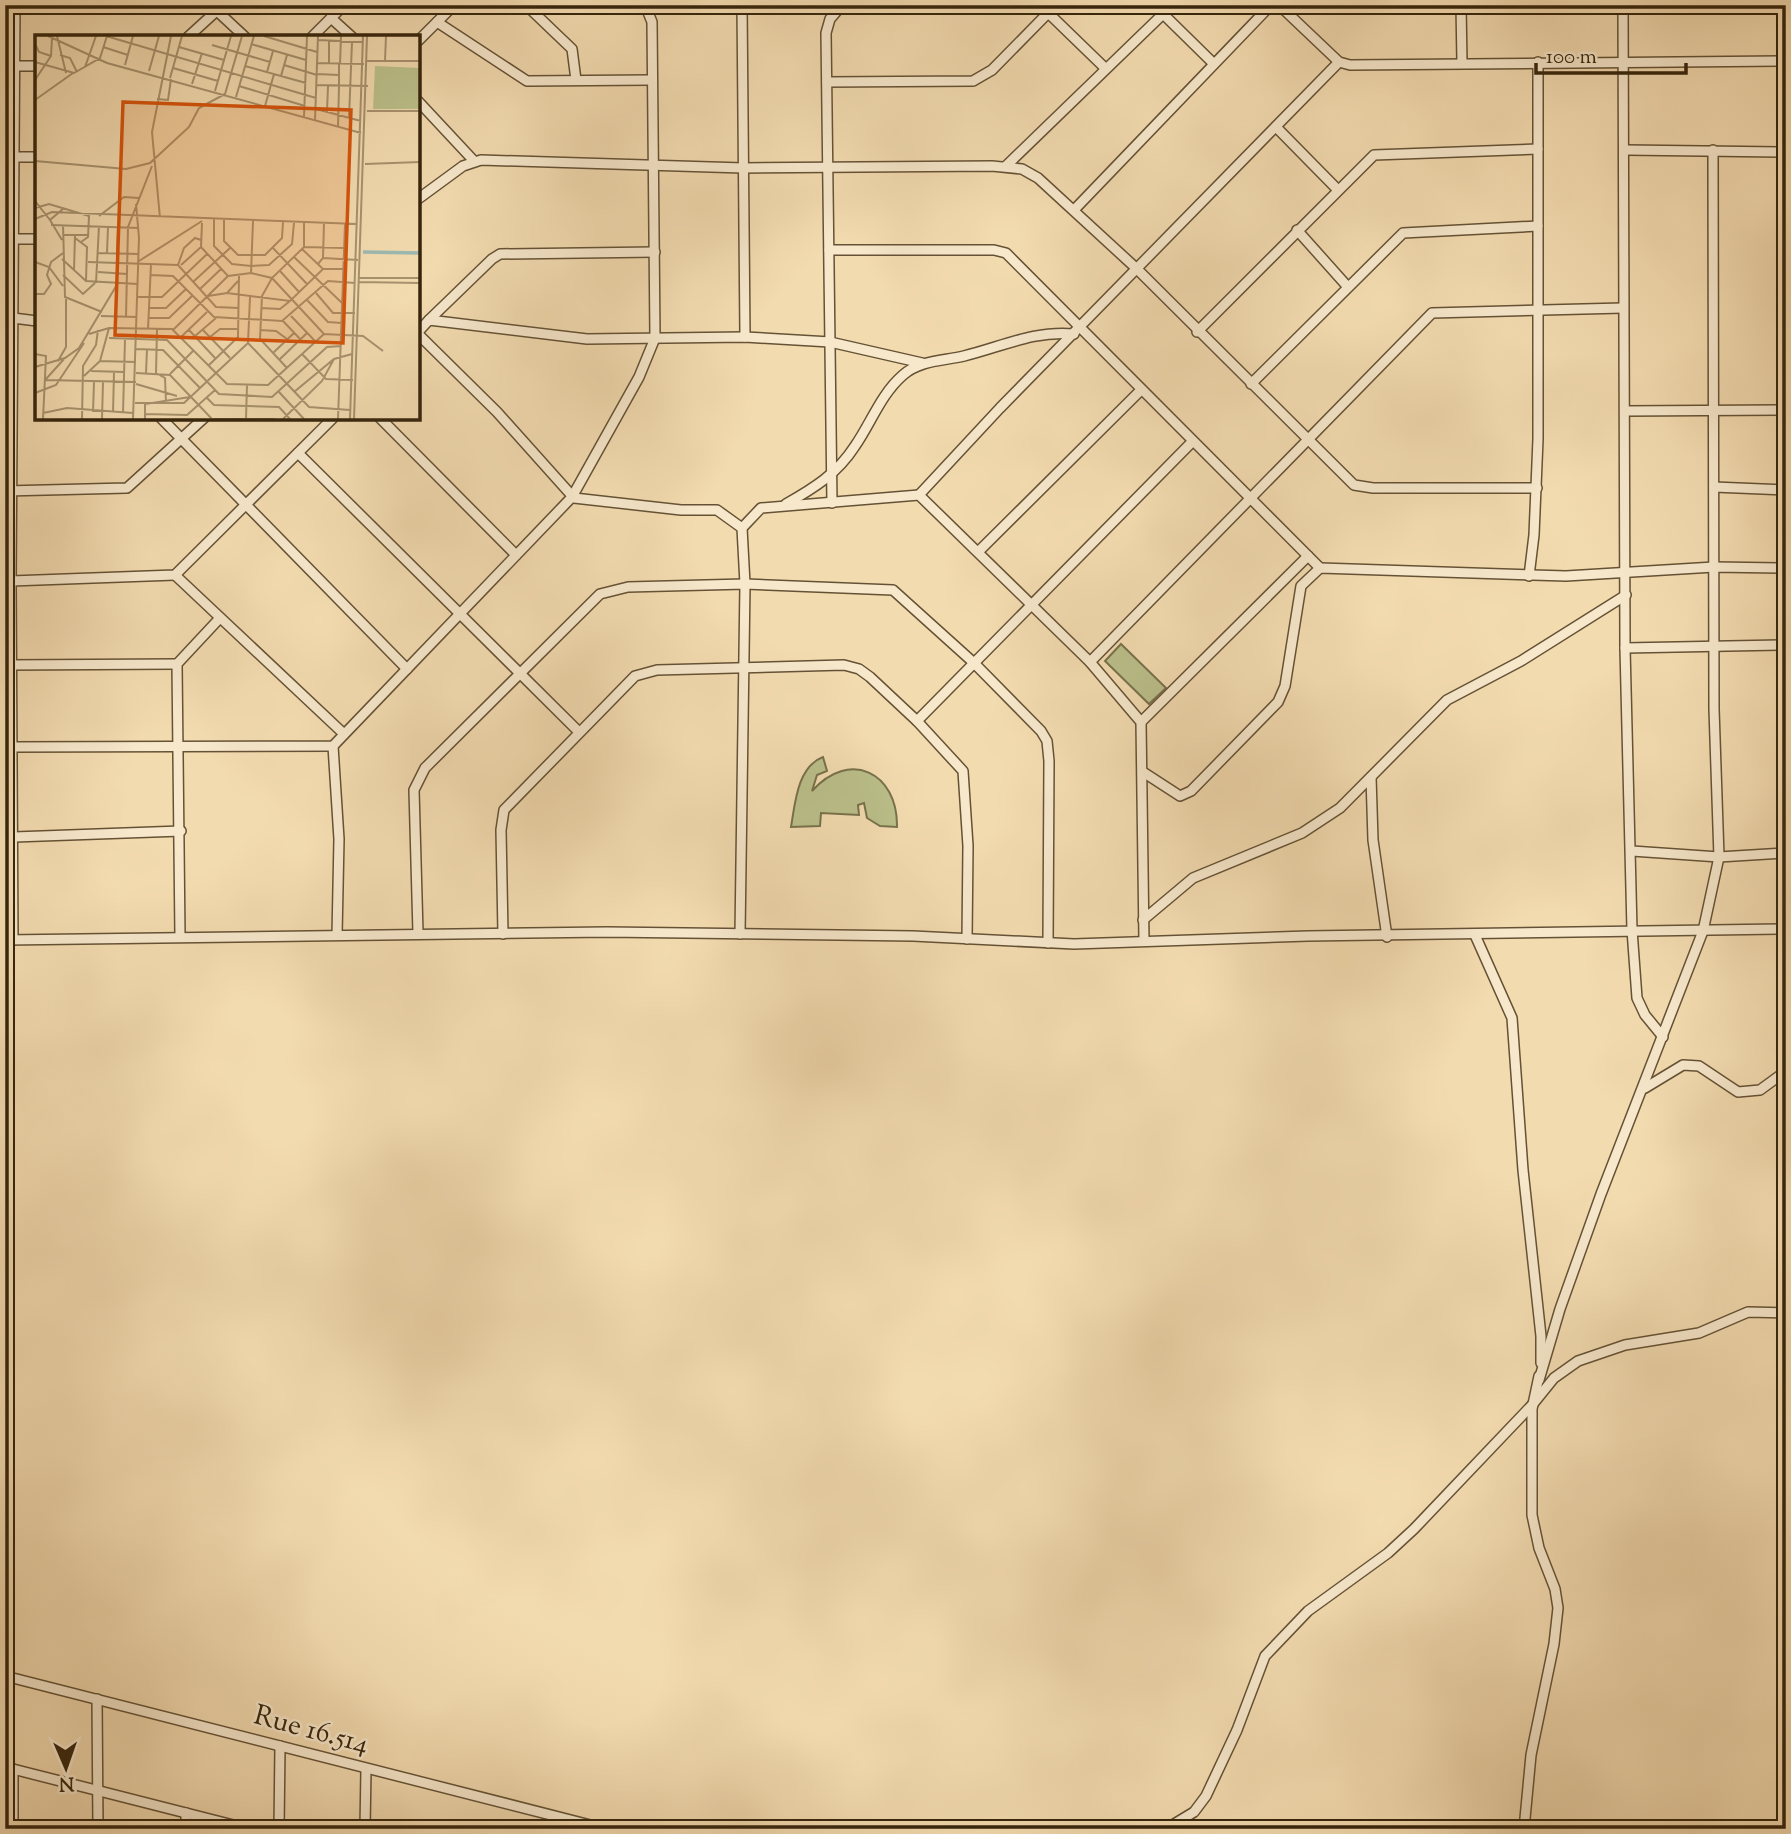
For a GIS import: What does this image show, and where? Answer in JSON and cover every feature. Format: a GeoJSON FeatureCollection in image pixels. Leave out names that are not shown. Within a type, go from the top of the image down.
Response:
{"type":"FeatureCollection","features":[{"type":"Feature","properties":{"kind":"street"},"geometry":{"type":"LineString","coordinates":[[15,5],[10,65],[13,157],[9,239],[13,318],[8,491],[8,665],[14,837],[9,940],[418,933],[740,934],[1048,943],[1786,929]]}},
{"type":"Feature","properties":{"kind":"street"},"geometry":{"type":"LineString","coordinates":[[314,35],[344,5]]}},
{"type":"Feature","properties":{"kind":"street"},"geometry":{"type":"LineString","coordinates":[[420,39],[454,5]]}},
{"type":"Feature","properties":{"kind":"street"},"geometry":{"type":"LineString","coordinates":[[526,5],[572,49],[576,80]]}},
{"type":"Feature","properties":{"kind":"street"},"geometry":{"type":"LineString","coordinates":[[337,935],[339,839],[333,746],[572,497],[639,377],[655,338],[652,18],[645,5]]}},
{"type":"Feature","properties":{"kind":"street"},"geometry":{"type":"LineString","coordinates":[[742,5],[744,337]]}},
{"type":"Feature","properties":{"kind":"street"},"geometry":{"type":"LineString","coordinates":[[832,503],[826,28],[842,5]]}},
{"type":"Feature","properties":{"kind":"street"},"geometry":{"type":"LineString","coordinates":[[1040,5],[1105,68]]}},
{"type":"Feature","properties":{"kind":"street"},"geometry":{"type":"LineString","coordinates":[[1154,5],[1213,63]]}},
{"type":"Feature","properties":{"kind":"street"},"geometry":{"type":"LineString","coordinates":[[1074,210],[1271,5]]}},
{"type":"Feature","properties":{"kind":"street"},"geometry":{"type":"LineString","coordinates":[[1279,5],[1339,62],[1350,65],[1786,61]]}},
{"type":"Feature","properties":{"kind":"street"},"geometry":{"type":"LineString","coordinates":[[1461,5],[1462,63]]}},
{"type":"Feature","properties":{"kind":"street"},"geometry":{"type":"LineString","coordinates":[[1623,5],[1626,150],[1623,308],[1625,648],[1632,930],[1637,998],[1645,1015],[1663,1037]]}},
{"type":"Feature","properties":{"kind":"street"},"geometry":{"type":"LineString","coordinates":[[190,35],[220,8],[243,35]]}},
{"type":"Feature","properties":{"kind":"street"},"geometry":{"type":"LineString","coordinates":[[827,82],[973,81],[992,70],[1048,13]]}},
{"type":"Feature","properties":{"kind":"street"},"geometry":{"type":"LineString","coordinates":[[1006,166],[1163,14]]}},
{"type":"Feature","properties":{"kind":"street"},"geometry":{"type":"LineString","coordinates":[[331,18],[350,35]]}},
{"type":"Feature","properties":{"kind":"street"},"geometry":{"type":"LineString","coordinates":[[437,22],[521,79],[536,82],[651,80]]}},
{"type":"Feature","properties":{"kind":"street"},"geometry":{"type":"LineString","coordinates":[[919,495],[1339,62]]}},
{"type":"Feature","properties":{"kind":"street"},"geometry":{"type":"LineString","coordinates":[[1529,576],[1537,488],[1538,62]]}},
{"type":"Feature","properties":{"kind":"street"},"geometry":{"type":"LineString","coordinates":[[10,65],[35,66]]}},
{"type":"Feature","properties":{"kind":"street"},"geometry":{"type":"LineString","coordinates":[[420,103],[474,161]]}},
{"type":"Feature","properties":{"kind":"street"},"geometry":{"type":"LineString","coordinates":[[1276,127],[1337,189]]}},
{"type":"Feature","properties":{"kind":"street"},"geometry":{"type":"LineString","coordinates":[[1197,332],[1337,189],[1377,153],[1538,149]]}},
{"type":"Feature","properties":{"kind":"street"},"geometry":{"type":"LineString","coordinates":[[1626,150],[1786,152]]}},
{"type":"Feature","properties":{"kind":"street"},"geometry":{"type":"LineString","coordinates":[[1524,1829],[1530,1764],[1554,1644],[1558,1608],[1555,1589],[1534,1531],[1530,1461],[1533,1404],[1560,1309],[1703,931],[1719,857],[1714,645],[1713,150]]}},
{"type":"Feature","properties":{"kind":"street"},"geometry":{"type":"LineString","coordinates":[[13,157],[35,157]]}},
{"type":"Feature","properties":{"kind":"street"},"geometry":{"type":"LineString","coordinates":[[420,197],[474,161],[743,167],[1006,166],[1032,174],[1074,210],[1306,441],[1359,487],[1537,488]]}},
{"type":"Feature","properties":{"kind":"street"},"geometry":{"type":"LineString","coordinates":[[1251,384],[1406,232],[1538,226]]}},
{"type":"Feature","properties":{"kind":"street"},"geometry":{"type":"LineString","coordinates":[[1297,230],[1348,286]]}},
{"type":"Feature","properties":{"kind":"street"},"geometry":{"type":"LineString","coordinates":[[9,239],[35,239]]}},
{"type":"Feature","properties":{"kind":"street"},"geometry":{"type":"LineString","coordinates":[[829,250],[1000,251],[1016,261],[1077,331],[1320,568],[1529,576],[1714,567],[1786,568]]}},
{"type":"Feature","properties":{"kind":"street"},"geometry":{"type":"LineString","coordinates":[[420,331],[500,254],[654,252]]}},
{"type":"Feature","properties":{"kind":"street"},"geometry":{"type":"LineString","coordinates":[[1090,662],[1432,313],[1623,308]]}},
{"type":"Feature","properties":{"kind":"street"},"geometry":{"type":"LineString","coordinates":[[13,318],[35,321]]}},
{"type":"Feature","properties":{"kind":"street"},"geometry":{"type":"LineString","coordinates":[[429,320],[587,339],[744,337],[830,342],[922,363]]}},
{"type":"Feature","properties":{"kind":"street"},"geometry":{"type":"LineString","coordinates":[[784,505],[833,474],[855,447],[891,388],[904,374],[922,363],[964,356],[1047,333],[1077,331]]}},
{"type":"Feature","properties":{"kind":"street"},"geometry":{"type":"LineString","coordinates":[[420,335],[497,412],[572,497],[673,510],[717,510],[742,528]]}},
{"type":"Feature","properties":{"kind":"street"},"geometry":{"type":"LineString","coordinates":[[979,551],[1140,390]]}},
{"type":"Feature","properties":{"kind":"street"},"geometry":{"type":"LineString","coordinates":[[1625,411],[1784,408]]}},
{"type":"Feature","properties":{"kind":"street"},"geometry":{"type":"LineString","coordinates":[[163,420],[244,506],[407,669]]}},
{"type":"Feature","properties":{"kind":"street"},"geometry":{"type":"LineString","coordinates":[[8,491],[122,490],[133,485],[202,420]]}},
{"type":"Feature","properties":{"kind":"street"},"geometry":{"type":"LineString","coordinates":[[10,581],[175,575],[331,420]]}},
{"type":"Feature","properties":{"kind":"street"},"geometry":{"type":"LineString","coordinates":[[382,420],[516,555]]}},
{"type":"Feature","properties":{"kind":"street"},"geometry":{"type":"LineString","coordinates":[[916,720],[1192,442]]}},
{"type":"Feature","properties":{"kind":"street"},"geometry":{"type":"LineString","coordinates":[[298,453],[578,731]]}},
{"type":"Feature","properties":{"kind":"street"},"geometry":{"type":"LineString","coordinates":[[1714,487],[1786,490]]}},
{"type":"Feature","properties":{"kind":"street"},"geometry":{"type":"LineString","coordinates":[[740,934],[745,668],[742,528],[761,508],[906,494],[919,495],[979,551],[1090,662],[1141,722],[1143,941]]}},
{"type":"Feature","properties":{"kind":"street"},"geometry":{"type":"LineString","coordinates":[[1141,722],[1308,556]]}},
{"type":"Feature","properties":{"kind":"street"},"geometry":{"type":"LineString","coordinates":[[1143,772],[1180,796],[1191,790],[1278,702],[1285,686],[1301,586],[1320,568]]}},
{"type":"Feature","properties":{"kind":"street"},"geometry":{"type":"LineString","coordinates":[[175,575],[344,734]]}},
{"type":"Feature","properties":{"kind":"street"},"geometry":{"type":"LineString","coordinates":[[418,933],[414,790],[425,768],[593,600],[606,591],[628,587],[745,584],[892,590],[974,663],[1041,731],[1047,741],[1048,943]]}},
{"type":"Feature","properties":{"kind":"street"},"geometry":{"type":"LineString","coordinates":[[1143,920],[1193,878],[1302,833],[1339,808],[1447,700],[1521,661],[1626,595]]}},
{"type":"Feature","properties":{"kind":"street"},"geometry":{"type":"LineString","coordinates":[[180,937],[181,831],[177,664],[219,619]]}},
{"type":"Feature","properties":{"kind":"street"},"geometry":{"type":"LineString","coordinates":[[1625,648],[1786,645]]}},
{"type":"Feature","properties":{"kind":"street"},"geometry":{"type":"LineString","coordinates":[[8,665],[177,664]]}},
{"type":"Feature","properties":{"kind":"street"},"geometry":{"type":"LineString","coordinates":[[503,934],[503,814],[578,731],[640,673],[657,670],[853,667],[865,672],[916,720],[958,763],[964,776],[967,939]]}},
{"type":"Feature","properties":{"kind":"street"},"geometry":{"type":"LineString","coordinates":[[12,747],[179,749],[333,746]]}},
{"type":"Feature","properties":{"kind":"street"},"geometry":{"type":"LineString","coordinates":[[1371,777],[1373,840],[1387,937]]}},
{"type":"Feature","properties":{"kind":"street"},"geometry":{"type":"LineString","coordinates":[[14,837],[181,831]]}},
{"type":"Feature","properties":{"kind":"street"},"geometry":{"type":"LineString","coordinates":[[1632,851],[1719,857],[1786,853]]}},
{"type":"Feature","properties":{"kind":"street"},"geometry":{"type":"LineString","coordinates":[[1475,935],[1512,1018],[1523,1170],[1541,1336],[1539,1380]]}},
{"type":"Feature","properties":{"kind":"street"},"geometry":{"type":"LineString","coordinates":[[1645,1088],[1683,1065],[1699,1066],[1738,1092],[1760,1090],[1786,1071]]}},
{"type":"Feature","properties":{"kind":"street"},"geometry":{"type":"LineString","coordinates":[[1166,1829],[1194,1812],[1206,1796],[1237,1730],[1265,1656],[1308,1612],[1388,1553],[1414,1529],[1533,1404],[1554,1378],[1593,1355],[1625,1345],[1699,1333],[1748,1312],[1786,1313]]}},
{"type":"Feature","properties":{"kind":"street","name":"Rue 16.514"},"geometry":{"type":"LineString","coordinates":[[5,1676],[606,1829]]}},
{"type":"Feature","properties":{"kind":"street"},"geometry":{"type":"LineString","coordinates":[[97,1699],[98,1829]]}},
{"type":"Feature","properties":{"kind":"street"},"geometry":{"type":"LineString","coordinates":[[279,1829],[280,1746]]}},
{"type":"Feature","properties":{"kind":"street"},"geometry":{"type":"LineString","coordinates":[[13,1829],[9,1768],[248,1829]]}},
{"type":"Feature","properties":{"kind":"street"},"geometry":{"type":"LineString","coordinates":[[365,1829],[366,1769]]}},
{"type":"Feature","properties":{"kind":"street"},"geometry":{"type":"LineString","coordinates":[[186,1813],[186,1829]]}},
{"type":"Feature","properties":{"kind":"green space"},"geometry":{"type":"Polygon","coordinates":[[[1121,644],[1166,688],[1149,704],[1105,661],[1121,644]]]}},
{"type":"Feature","properties":{"kind":"green space"},"geometry":{"type":"Polygon","coordinates":[[[823,757],[827,771],[817,775],[812,791],[826,778],[841,771],[855,769],[869,773],[880,780],[889,792],[895,808],[897,827],[880,826],[867,818],[864,803],[858,805],[859,815],[821,813],[820,826],[791,827],[796,797],[803,777],[814,762],[823,757]]]}}]}
